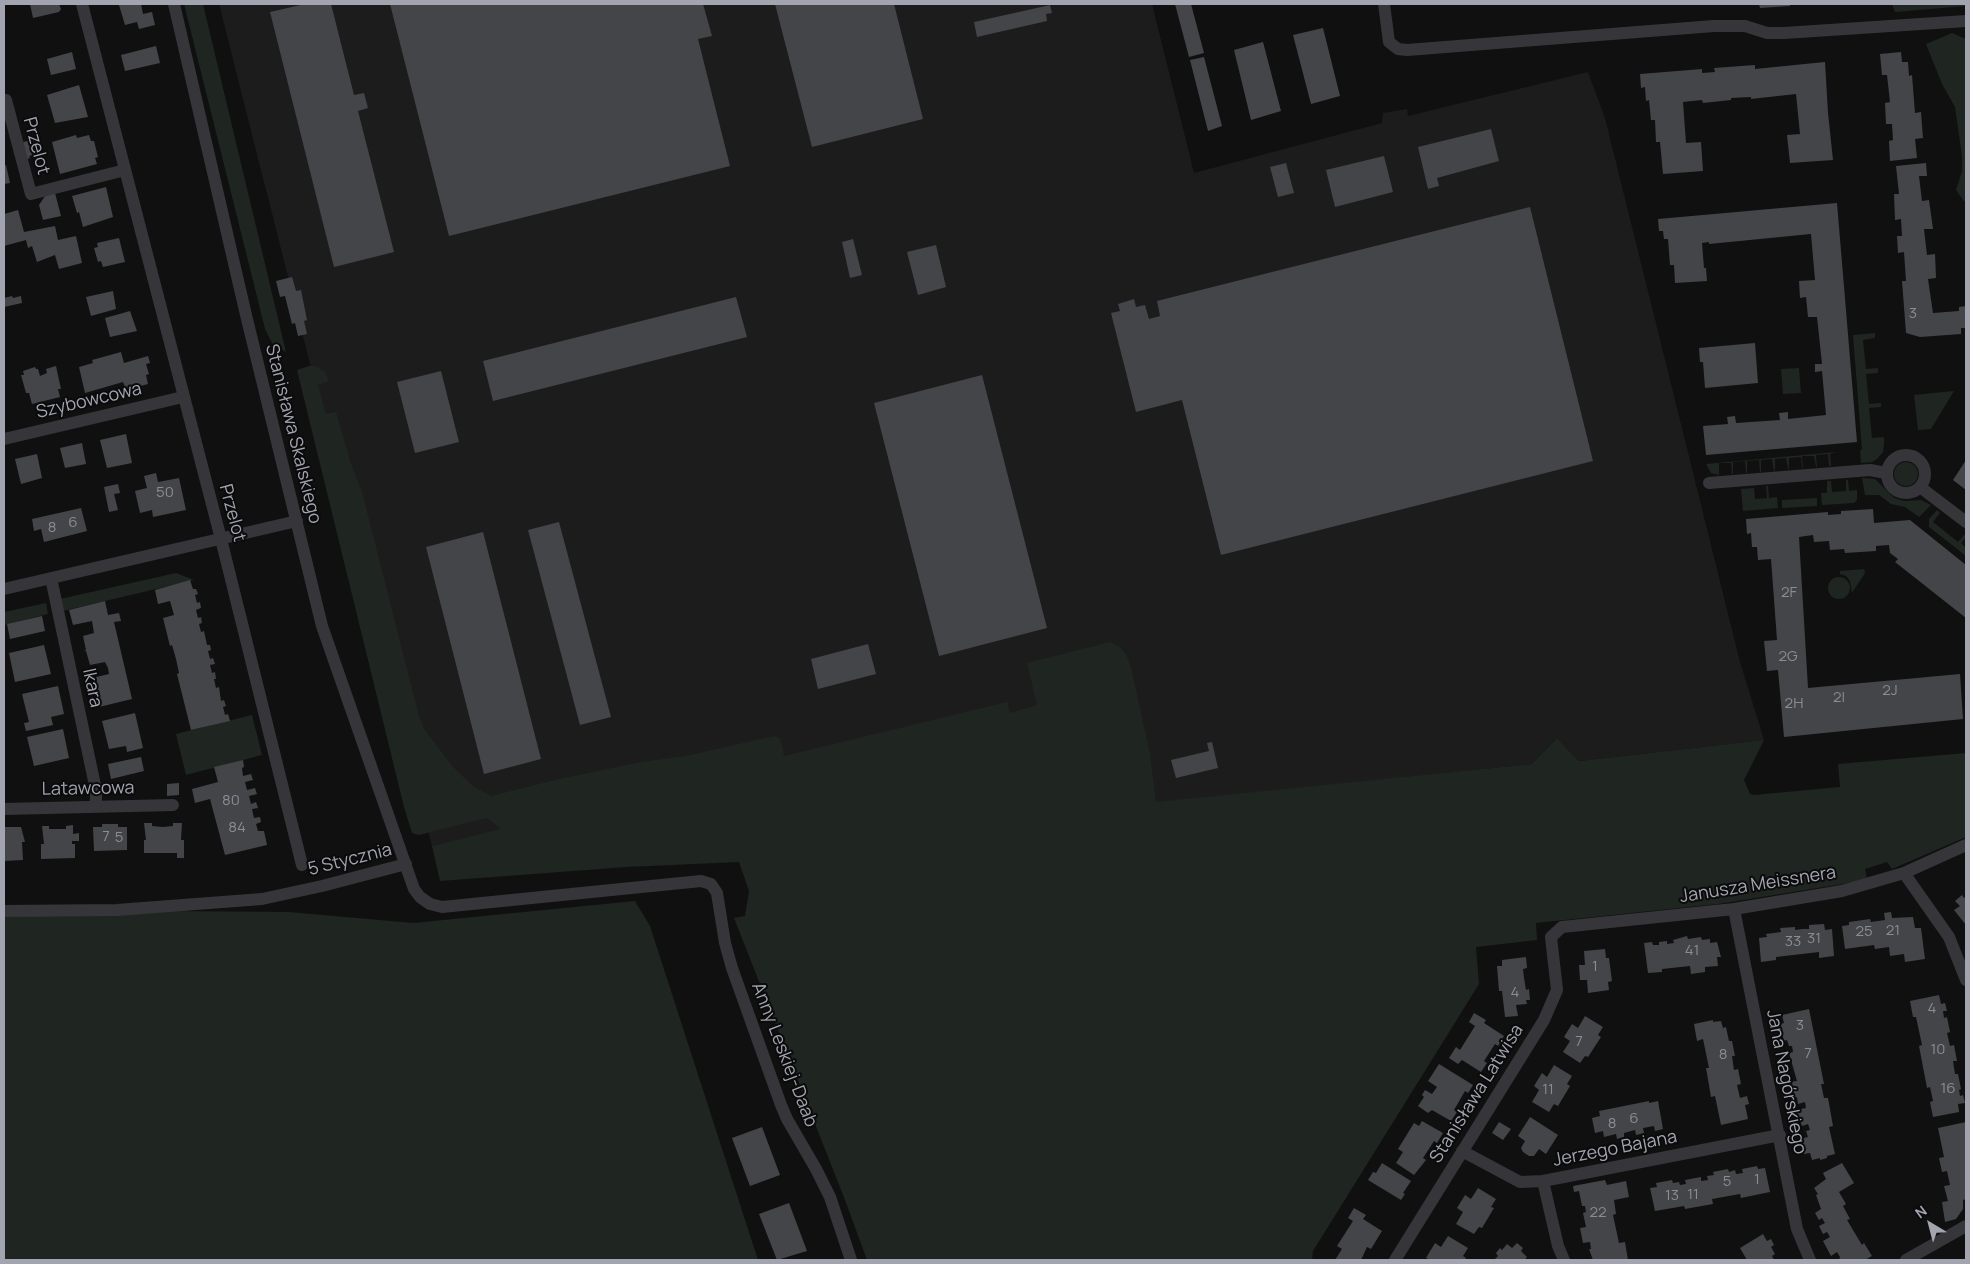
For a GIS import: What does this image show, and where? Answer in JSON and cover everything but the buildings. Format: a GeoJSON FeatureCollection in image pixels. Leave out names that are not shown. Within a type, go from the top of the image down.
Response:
{"type":"FeatureCollection","features":[{"type":"Feature","properties":{"kind":"street","name":"Przelot"},"geometry":{"type":"LineString","coordinates":[[82,4],[221,539],[302,865]]}},
{"type":"Feature","properties":{"kind":"street","name":"Stanisława Skalskiego"},"geometry":{"type":"LineString","coordinates":[[174,4],[244,306],[322,626],[406,864]]}},
{"type":"Feature","properties":{"kind":"street"},"geometry":{"type":"LineString","coordinates":[[1384,4],[1389,42],[1394,47],[1402,50],[1627,37],[1714,26],[1745,26],[1767,33],[1784,34],[1966,20]]}},
{"type":"Feature","properties":{"kind":"street","name":"Przelot"},"geometry":{"type":"LineString","coordinates":[[6,100],[31,194],[125,170]]}},
{"type":"Feature","properties":{"kind":"street","name":"Szybowcowa"},"geometry":{"type":"LineString","coordinates":[[4,438],[183,397]]}},
{"type":"Feature","properties":{"kind":"street"},"geometry":{"type":"LineString","coordinates":[[1908,455],[1914,457],[1924,467],[1925,479],[1920,487],[1912,493],[1899,493],[1889,485],[1886,473],[1888,467],[1896,458],[1908,455]]}},
{"type":"Feature","properties":{"kind":"street"},"geometry":{"type":"LineString","coordinates":[[1709,483],[1870,470],[1886,473]]}},
{"type":"Feature","properties":{"kind":"street"},"geometry":{"type":"LineString","coordinates":[[1920,487],[1966,522]]}},
{"type":"Feature","properties":{"kind":"street"},"geometry":{"type":"LineString","coordinates":[[4,589],[297,521]]}},
{"type":"Feature","properties":{"kind":"street","name":"Ikara"},"geometry":{"type":"LineString","coordinates":[[50,578],[96,790],[96,806]]}},
{"type":"Feature","properties":{"kind":"street","name":"Latawcowa"},"geometry":{"type":"LineString","coordinates":[[4,809],[173,805]]}},
{"type":"Feature","properties":{"kind":"street","name":"Janusza Meissnera"},"geometry":{"type":"LineString","coordinates":[[1551,937],[1562,927],[1734,909],[1842,890],[1904,872],[1966,845]]}},
{"type":"Feature","properties":{"kind":"street","name":"5 Stycznia"},"geometry":{"type":"LineString","coordinates":[[4,911],[117,910],[262,899],[322,886],[406,864],[414,889],[420,897],[430,904],[442,907],[701,881],[711,884]]}},
{"type":"Feature","properties":{"kind":"street"},"geometry":{"type":"LineString","coordinates":[[1904,872],[1949,937],[1966,980]]}},
{"type":"Feature","properties":{"kind":"street","name":"Anny Leskiej-Daab"},"geometry":{"type":"LineString","coordinates":[[711,884],[716,893],[725,943],[732,968],[786,1119],[830,1197],[851,1260]]}},
{"type":"Feature","properties":{"kind":"street","name":"Jana Nagórskiego"},"geometry":{"type":"LineString","coordinates":[[1734,909],[1797,1229],[1810,1260]]}},
{"type":"Feature","properties":{"kind":"street","name":"Stanisława Latwisa"},"geometry":{"type":"LineString","coordinates":[[1395,1260],[1544,1020],[1557,990],[1551,937]]}},
{"type":"Feature","properties":{"kind":"street","name":"Jerzego Bajana"},"geometry":{"type":"LineString","coordinates":[[1462,1151],[1520,1182],[1542,1181],[1780,1135]]}},
{"type":"Feature","properties":{"kind":"street"},"geometry":{"type":"LineString","coordinates":[[1542,1181],[1558,1246],[1564,1260]]}},
{"type":"Feature","properties":{"kind":"street"},"geometry":{"type":"LineString","coordinates":[[1906,1260],[1966,1226]]}},
{"type":"Feature","properties":{"kind":"shaded area"},"geometry":{"type":"Polygon","coordinates":[[[184,4],[203,4],[286,352],[273,345],[265,329],[184,4]]]}},
{"type":"Feature","properties":{"kind":"shaded area"},"geometry":{"type":"Polygon","coordinates":[[[219,4],[1152,4],[1194,173],[1382,123],[1383,113],[1407,109],[1408,116],[1588,72],[1605,118],[1740,662],[1764,740],[1579,761],[1557,738],[1532,764],[440,878],[219,4]]]}},
{"type":"Feature","properties":{"kind":"shaded area"},"geometry":{"type":"Polygon","coordinates":[[[1892,4],[1966,4],[1966,6],[1895,12],[1892,4]]]}},
{"type":"Feature","properties":{"kind":"shaded area"},"geometry":{"type":"Polygon","coordinates":[[[1952,33],[1966,39],[1966,202],[1956,190],[1962,171],[1962,156],[1955,107],[1942,84],[1926,44],[1952,33]]]}},
{"type":"Feature","properties":{"kind":"shaded area"},"geometry":{"type":"Polygon","coordinates":[[[1875,333],[1875,338],[1863,340],[1866,369],[1878,368],[1878,373],[1866,374],[1869,404],[1881,403],[1881,407],[1869,408],[1872,438],[1884,437],[1884,444],[1883,452],[1877,459],[1872,462],[1861,463],[1860,450],[1862,450],[1853,335],[1875,333]]]}},
{"type":"Feature","properties":{"kind":"shaded area"},"geometry":{"type":"Polygon","coordinates":[[[315,366],[324,371],[329,381],[318,385],[326,414],[336,412],[351,464],[362,492],[419,716],[424,729],[453,767],[474,787],[491,796],[559,779],[641,762],[686,756],[774,736],[779,738],[782,744],[784,756],[1007,702],[1010,713],[1037,705],[1027,663],[1110,642],[1120,647],[1126,654],[1131,667],[1150,754],[1156,802],[1532,764],[1557,738],[1579,761],[1764,740],[1744,780],[1750,794],[1754,795],[1840,787],[1838,764],[1966,753],[1966,837],[1892,869],[1887,862],[1865,869],[1867,878],[1855,882],[1718,904],[1536,923],[1537,940],[1476,947],[1479,984],[1313,1251],[1312,1260],[867,1260],[734,918],[745,916],[749,891],[739,862],[627,867],[440,881],[432,846],[501,829],[487,818],[419,835],[412,833],[297,370],[315,366]]]}},
{"type":"Feature","properties":{"kind":"shaded area"},"geometry":{"type":"Polygon","coordinates":[[[1799,368],[1801,393],[1783,394],[1781,369],[1799,368]]]}},
{"type":"Feature","properties":{"kind":"shaded area"},"geometry":{"type":"Polygon","coordinates":[[[1954,391],[1931,429],[1918,430],[1914,395],[1954,391]]]}},
{"type":"Feature","properties":{"kind":"shaded area"},"geometry":{"type":"Polygon","coordinates":[[[1836,452],[1830,454],[1831,466],[1829,466],[1828,454],[1816,455],[1817,467],[1814,456],[1802,456],[1803,468],[1801,457],[1789,458],[1789,469],[1786,458],[1775,459],[1774,471],[1772,459],[1761,460],[1761,472],[1759,460],[1747,461],[1747,473],[1745,461],[1733,462],[1733,474],[1731,463],[1719,463],[1719,475],[1711,473],[1706,464],[1836,452]]]}},
{"type":"Feature","properties":{"kind":"shaded area"},"geometry":{"type":"Polygon","coordinates":[[[1906,462],[1911,463],[1917,469],[1917,479],[1911,485],[1906,486],[1901,485],[1895,479],[1894,474],[1895,469],[1901,463],[1906,462]]]}},
{"type":"Feature","properties":{"kind":"shaded area"},"geometry":{"type":"Polygon","coordinates":[[[1862,478],[1875,479],[1894,498],[1905,501],[1921,500],[1931,505],[1919,517],[1905,507],[1891,504],[1879,495],[1865,495],[1862,478]]]}},
{"type":"Feature","properties":{"kind":"shaded area"},"geometry":{"type":"Polygon","coordinates":[[[1846,480],[1848,480],[1849,491],[1857,490],[1857,500],[1854,503],[1822,505],[1821,493],[1827,493],[1827,481],[1831,481],[1832,492],[1846,491],[1846,480]]]}},
{"type":"Feature","properties":{"kind":"shaded area"},"geometry":{"type":"Polygon","coordinates":[[[1766,486],[1768,486],[1769,498],[1777,497],[1778,508],[1743,511],[1741,489],[1754,488],[1755,499],[1767,498],[1766,486]]]}},
{"type":"Feature","properties":{"kind":"shaded area"},"geometry":{"type":"Polygon","coordinates":[[[1817,498],[1817,506],[1782,508],[1782,500],[1817,498]]]}},
{"type":"Feature","properties":{"kind":"shaded area"},"geometry":{"type":"Polygon","coordinates":[[[1937,510],[1940,513],[1933,522],[1958,542],[1966,533],[1966,537],[1961,543],[1966,548],[1966,556],[1929,527],[1929,519],[1937,510]]]}},
{"type":"Feature","properties":{"kind":"shaded area"},"geometry":{"type":"Polygon","coordinates":[[[1864,569],[1865,573],[1852,593],[1850,581],[1846,576],[1840,574],[1840,571],[1864,569]]]}},
{"type":"Feature","properties":{"kind":"shaded area"},"geometry":{"type":"Polygon","coordinates":[[[176,573],[194,580],[63,611],[60,599],[176,573]]]}},
{"type":"Feature","properties":{"kind":"shaded area"},"geometry":{"type":"Polygon","coordinates":[[[1839,577],[1847,580],[1850,588],[1847,596],[1839,599],[1831,596],[1828,588],[1831,580],[1839,577]]]}},
{"type":"Feature","properties":{"kind":"shaded area"},"geometry":{"type":"Polygon","coordinates":[[[46,603],[48,614],[4,625],[4,612],[46,603]]]}},
{"type":"Feature","properties":{"kind":"shaded area"},"geometry":{"type":"Polygon","coordinates":[[[252,715],[262,755],[186,775],[176,734],[252,715]]]}},
{"type":"Feature","properties":{"kind":"shaded area"},"geometry":{"type":"Polygon","coordinates":[[[635,901],[650,926],[758,1260],[4,1260],[4,915],[164,911],[289,912],[413,923],[635,901]]]}}]}
